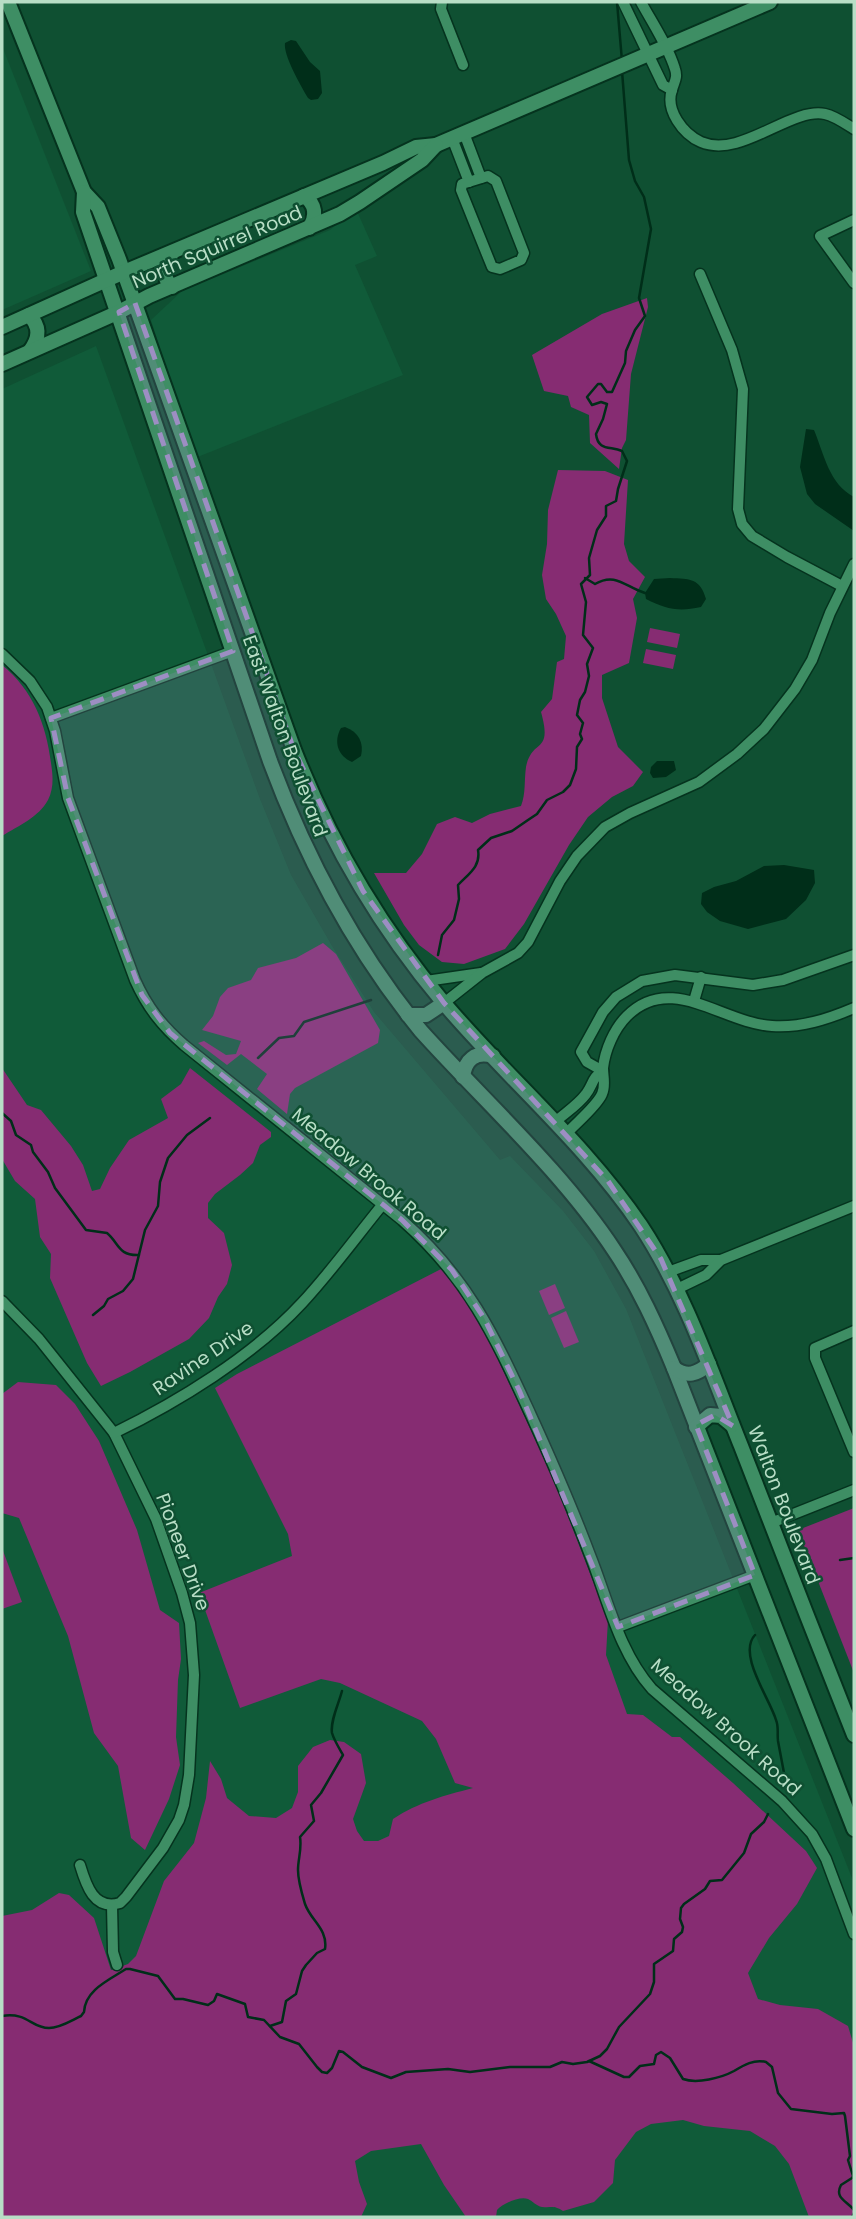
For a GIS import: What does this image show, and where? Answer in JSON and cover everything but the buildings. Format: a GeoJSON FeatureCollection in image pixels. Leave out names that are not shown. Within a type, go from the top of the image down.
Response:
{"type":"FeatureCollection","features":[{"type":"Feature","properties":{"kind":"main road","name":"East Walton Boulevard"},"geometry":{"type":"LineString","coordinates":[[8,2],[84,192],[98,207],[124,272],[294,750],[328,828],[377,914],[426,981],[566,1133],[619,1195],[653,1245],[677,1289]]}},
{"type":"Feature","properties":{"kind":"main road","name":"North Squirrel Road"},"geometry":{"type":"LineString","coordinates":[[2,327],[416,147],[436,145],[770,2]]}},
{"type":"Feature","properties":{"kind":"main road","name":"North Squirrel Road"},"geometry":{"type":"LineString","coordinates":[[2,364],[172,286],[309,228],[360,202],[422,160],[436,145]]}},
{"type":"Feature","properties":{"kind":"main road"},"geometry":{"type":"LineString","coordinates":[[392,159],[398,167],[396,177]]}},
{"type":"Feature","properties":{"kind":"main road","name":"East Walton Boulevard"},"geometry":{"type":"LineString","coordinates":[[84,192],[83,212],[270,761],[300,835],[328,892],[408,1015],[585,1210],[626,1269],[656,1325],[674,1368]]}},
{"type":"Feature","properties":{"kind":"main road"},"geometry":{"type":"LineString","coordinates":[[304,196],[312,202],[315,212],[309,228]]}},
{"type":"Feature","properties":{"kind":"main road"},"geometry":{"type":"LineString","coordinates":[[172,286],[166,279],[164,270],[166,260],[173,252]]}},
{"type":"Feature","properties":{"kind":"main road"},"geometry":{"type":"LineString","coordinates":[[29,315],[38,332],[30,351]]}},
{"type":"Feature","properties":{"kind":"main road"},"geometry":{"type":"LineString","coordinates":[[192,530],[202,523],[215,529]]}},
{"type":"Feature","properties":{"kind":"main road"},"geometry":{"type":"LineString","coordinates":[[408,1015],[426,1015],[444,1003]]}},
{"type":"Feature","properties":{"kind":"main road"},"geometry":{"type":"LineString","coordinates":[[463,1077],[466,1063],[473,1057],[482,1054],[493,1056]]}},
{"type":"Feature","properties":{"kind":"main road","name":"Walton Boulevard"},"geometry":{"type":"LineString","coordinates":[[677,1289],[854,1735]]}},
{"type":"Feature","properties":{"kind":"main road"},"geometry":{"type":"LineString","coordinates":[[674,1368],[689,1375],[709,1364]]}},
{"type":"Feature","properties":{"kind":"main road"},"geometry":{"type":"LineString","coordinates":[[674,1368],[853,1823]]}},
{"type":"Feature","properties":{"kind":"main road"},"geometry":{"type":"LineString","coordinates":[[696,1427],[706,1417],[715,1415],[726,1419],[733,1426]]}},
{"type":"Feature","properties":{"kind":"street"},"geometry":{"type":"LineString","coordinates":[[442,2],[441,9],[463,65]]}},
{"type":"Feature","properties":{"kind":"street"},"geometry":{"type":"LineString","coordinates":[[623,2],[663,85],[672,90]]}},
{"type":"Feature","properties":{"kind":"street"},"geometry":{"type":"LineString","coordinates":[[641,2],[666,47],[677,75],[670,104],[675,116],[691,135],[702,143],[718,146],[745,140],[811,114],[826,114],[854,129]]}},
{"type":"Feature","properties":{"kind":"street"},"geometry":{"type":"LineString","coordinates":[[458,135],[481,178]]}},
{"type":"Feature","properties":{"kind":"street"},"geometry":{"type":"LineString","coordinates":[[458,135],[469,182]]}},
{"type":"Feature","properties":{"kind":"street"},"geometry":{"type":"LineString","coordinates":[[488,176],[496,181],[524,253],[521,260],[500,269],[492,267],[461,190],[462,184],[481,178],[488,176]]}},
{"type":"Feature","properties":{"kind":"street"},"geometry":{"type":"LineString","coordinates":[[854,220],[820,236],[854,283]]}},
{"type":"Feature","properties":{"kind":"street"},"geometry":{"type":"LineString","coordinates":[[700,274],[741,377],[743,398],[738,509],[742,524],[752,536],[787,558],[842,586]]}},
{"type":"Feature","properties":{"kind":"street"},"geometry":{"type":"LineString","coordinates":[[444,1003],[482,973],[518,953],[528,942],[560,881],[577,856],[597,835],[630,813],[699,782],[737,754],[764,729],[795,689],[812,660],[842,586],[854,564]]}},
{"type":"Feature","properties":{"kind":"street"},"geometry":{"type":"LineString","coordinates":[[51,718],[233,652]]}},
{"type":"Feature","properties":{"kind":"street","name":"Meadow Brook Road"},"geometry":{"type":"LineString","coordinates":[[2,654],[30,681],[51,718],[68,798],[135,980],[149,1008],[184,1045],[420,1235],[438,1253],[467,1291],[484,1318],[556,1472],[629,1656],[652,1689],[782,1801],[812,1834],[826,1859],[854,1934]]}},
{"type":"Feature","properties":{"kind":"street"},"geometry":{"type":"LineString","coordinates":[[603,1071],[587,1062],[581,1052],[603,1012],[616,996],[642,981],[675,975],[752,985],[783,980],[854,955]]}},
{"type":"Feature","properties":{"kind":"street"},"geometry":{"type":"LineString","coordinates":[[426,981],[482,973]]}},
{"type":"Feature","properties":{"kind":"street"},"geometry":{"type":"LineString","coordinates":[[694,1001],[701,977]]}},
{"type":"Feature","properties":{"kind":"street"},"geometry":{"type":"LineString","coordinates":[[566,1133],[602,1094],[606,1052],[615,1031],[626,1016],[640,1005],[672,997],[694,1001],[747,1022],[772,1026],[816,1022],[854,1008]]}},
{"type":"Feature","properties":{"kind":"street"},"geometry":{"type":"LineString","coordinates":[[555,1122],[582,1098],[592,1081],[603,1071]]}},
{"type":"Feature","properties":{"kind":"street"},"geometry":{"type":"LineString","coordinates":[[582,1098],[592,1107]]}},
{"type":"Feature","properties":{"kind":"street","name":"Ravine Drive"},"geometry":{"type":"LineString","coordinates":[[114,1433],[132,1425],[222,1370],[272,1333],[318,1285],[383,1204]]}},
{"type":"Feature","properties":{"kind":"street"},"geometry":{"type":"LineString","coordinates":[[668,1272],[701,1260],[721,1260],[854,1206]]}},
{"type":"Feature","properties":{"kind":"street"},"geometry":{"type":"LineString","coordinates":[[677,1289],[706,1275],[721,1260]]}},
{"type":"Feature","properties":{"kind":"street","name":"Pioneer Drive"},"geometry":{"type":"LineString","coordinates":[[2,1301],[33,1332],[114,1433],[156,1519],[190,1623],[194,1675],[187,1790],[178,1820],[163,1848],[127,1897],[112,1905]]}},
{"type":"Feature","properties":{"kind":"street"},"geometry":{"type":"LineString","coordinates":[[854,1331],[815,1348],[815,1358],[854,1452]]}},
{"type":"Feature","properties":{"kind":"street"},"geometry":{"type":"LineString","coordinates":[[771,1523],[854,1490]]}},
{"type":"Feature","properties":{"kind":"street"},"geometry":{"type":"LineString","coordinates":[[618,1627],[755,1575]]}},
{"type":"Feature","properties":{"kind":"street"},"geometry":{"type":"LineString","coordinates":[[80,1865],[94,1898],[112,1905],[113,1952],[117,1965]]}},
{"type":"Feature","properties":{"kind":"highlighted area"},"geometry":{"type":"Polygon","coordinates":[[[135,303],[294,750],[363,891],[444,1003],[608,1181],[661,1259],[733,1426],[715,1415],[696,1425],[755,1575],[618,1627],[519,1390],[484,1318],[452,1270],[402,1220],[170,1033],[142,995],[68,798],[51,718],[233,651],[119,312],[135,303]]]}},
{"type":"Feature","properties":{"kind":"shaded area"},"geometry":{"type":"Polygon","coordinates":[[[296,41],[310,62],[320,71],[322,93],[318,99],[308,98],[293,70],[285,48],[285,43],[296,41]]]}},
{"type":"Feature","properties":{"kind":"shaded area"},"geometry":{"type":"Polygon","coordinates":[[[2,46],[91,271],[2,310],[2,46]]]}},
{"type":"Feature","properties":{"kind":"shaded area"},"geometry":{"type":"Polygon","coordinates":[[[356,209],[377,256],[355,265],[403,375],[195,458],[151,320],[182,291],[330,230],[356,209]]]}},
{"type":"Feature","properties":{"kind":"shaded area"},"geometry":{"type":"Polygon","coordinates":[[[647,298],[648,307],[631,374],[626,440],[619,469],[590,443],[589,415],[571,407],[568,396],[544,391],[532,355],[602,314],[647,298]]]}},
{"type":"Feature","properties":{"kind":"shaded area"},"geometry":{"type":"Polygon","coordinates":[[[96,346],[260,799],[291,875],[374,1012],[500,1160],[510,1156],[563,1211],[594,1251],[626,1309],[854,1883],[854,2217],[2,2217],[2,389],[96,346]]]}},
{"type":"Feature","properties":{"kind":"shaded area"},"geometry":{"type":"Polygon","coordinates":[[[806,429],[814,430],[833,476],[854,497],[854,531],[815,504],[807,494],[800,467],[806,429]]]}},
{"type":"Feature","properties":{"kind":"shaded area"},"geometry":{"type":"Polygon","coordinates":[[[558,470],[605,471],[628,480],[624,544],[629,561],[645,577],[633,599],[637,618],[629,663],[602,675],[602,698],[618,747],[643,772],[633,786],[612,797],[588,817],[524,924],[505,949],[464,964],[442,962],[419,945],[404,925],[374,873],[406,873],[422,854],[437,824],[455,817],[472,823],[490,814],[521,806],[529,758],[545,735],[541,712],[552,699],[557,662],[564,659],[566,636],[546,599],[542,575],[547,544],[548,510],[558,470]]]}},
{"type":"Feature","properties":{"kind":"shaded area"},"geometry":{"type":"Polygon","coordinates":[[[670,578],[697,583],[706,599],[701,607],[672,609],[646,599],[645,593],[654,579],[670,578]]]}},
{"type":"Feature","properties":{"kind":"shaded area"},"geometry":{"type":"Polygon","coordinates":[[[650,628],[680,634],[677,648],[647,642],[650,628]]]}},
{"type":"Feature","properties":{"kind":"shaded area"},"geometry":{"type":"Polygon","coordinates":[[[646,649],[676,655],[673,669],[643,663],[646,649]]]}},
{"type":"Feature","properties":{"kind":"shaded area"},"geometry":{"type":"Polygon","coordinates":[[[2,665],[22,685],[36,709],[46,735],[53,777],[51,791],[44,806],[28,821],[2,836],[2,665]]]}},
{"type":"Feature","properties":{"kind":"shaded area"},"geometry":{"type":"Polygon","coordinates":[[[345,727],[357,735],[362,747],[361,756],[352,762],[343,756],[337,743],[341,728],[345,727]]]}},
{"type":"Feature","properties":{"kind":"shaded area"},"geometry":{"type":"Polygon","coordinates":[[[657,761],[674,761],[676,770],[666,777],[653,778],[651,767],[657,761]]]}},
{"type":"Feature","properties":{"kind":"shaded area"},"geometry":{"type":"Polygon","coordinates":[[[784,865],[814,870],[815,883],[806,900],[786,919],[748,929],[720,921],[701,904],[702,893],[714,887],[736,881],[764,866],[784,865]]]}},
{"type":"Feature","properties":{"kind":"shaded area"},"geometry":{"type":"Polygon","coordinates":[[[323,943],[336,954],[380,1030],[378,1043],[295,1088],[290,1094],[287,1114],[257,1089],[267,1074],[241,1054],[227,1065],[198,1043],[204,1041],[226,1055],[236,1054],[241,1041],[202,1030],[213,1016],[220,997],[228,988],[251,980],[258,968],[296,958],[323,943]]]}},
{"type":"Feature","properties":{"kind":"shaded area"},"geometry":{"type":"Polygon","coordinates":[[[2,1068],[27,1105],[41,1110],[71,1146],[83,1165],[92,1191],[100,1189],[129,1140],[168,1118],[161,1099],[181,1084],[190,1068],[271,1132],[271,1137],[260,1145],[253,1163],[208,1203],[208,1218],[224,1233],[232,1265],[227,1284],[209,1318],[189,1339],[101,1386],[87,1363],[50,1278],[51,1254],[40,1237],[35,1199],[15,1181],[2,1159],[2,1068]]]}},
{"type":"Feature","properties":{"kind":"shaded area"},"geometry":{"type":"Polygon","coordinates":[[[443,1268],[476,1315],[553,1478],[608,1620],[606,1655],[627,1714],[643,1715],[672,1737],[680,1737],[806,1851],[817,1868],[797,1904],[769,1938],[748,1973],[758,1999],[780,2005],[818,2009],[848,2026],[854,2046],[854,2217],[809,2217],[789,2164],[775,2146],[750,2131],[704,2126],[683,2120],[651,2124],[636,2132],[615,2160],[613,2183],[594,2202],[563,2211],[555,2207],[540,2206],[528,2199],[520,2199],[499,2208],[496,2217],[466,2217],[421,2144],[371,2151],[355,2161],[367,2204],[361,2217],[2,2217],[2,1916],[32,1910],[59,1893],[69,1895],[94,1918],[111,1970],[128,1964],[136,1956],[164,1881],[194,1843],[206,1798],[210,1761],[221,1779],[227,1798],[249,1816],[276,1818],[292,1808],[298,1792],[298,1766],[313,1747],[330,1740],[344,1742],[361,1754],[366,1783],[353,1819],[364,1841],[378,1841],[389,1836],[393,1819],[412,1808],[473,1788],[455,1783],[436,1739],[422,1721],[340,1683],[321,1679],[240,1708],[199,1593],[292,1556],[288,1534],[215,1388],[237,1374],[443,1268]]]}},
{"type":"Feature","properties":{"kind":"shaded area"},"geometry":{"type":"Polygon","coordinates":[[[555,1284],[565,1308],[549,1315],[539,1291],[555,1284]]]}},
{"type":"Feature","properties":{"kind":"shaded area"},"geometry":{"type":"Polygon","coordinates":[[[566,1311],[579,1342],[564,1348],[551,1318],[566,1311]]]}},
{"type":"Feature","properties":{"kind":"shaded area"},"geometry":{"type":"Polygon","coordinates":[[[18,1382],[56,1385],[75,1404],[99,1441],[137,1530],[160,1610],[179,1623],[181,1659],[176,1737],[180,1765],[169,1799],[145,1850],[131,1838],[118,1766],[94,1733],[68,1636],[19,1518],[2,1513],[2,1394],[18,1382]]]}},
{"type":"Feature","properties":{"kind":"shaded area"},"geometry":{"type":"Polygon","coordinates":[[[854,1508],[854,1673],[798,1530],[854,1508]]]}},
{"type":"Feature","properties":{"kind":"shaded area"},"geometry":{"type":"Polygon","coordinates":[[[2,1548],[22,1602],[2,1609],[2,1548]]]}},
{"type":"Feature","properties":{"kind":"waterway"},"geometry":{"type":"LineString","coordinates":[[617,2],[622,61]]}},
{"type":"Feature","properties":{"kind":"waterway"},"geometry":{"type":"LineString","coordinates":[[438,955],[442,935],[454,920],[459,899],[458,885],[476,866],[478,850],[491,838],[512,831],[537,814],[547,800],[570,785],[576,769],[577,747],[582,739],[580,734],[583,723],[577,715],[589,676],[587,664],[593,648],[583,635],[586,602],[581,584],[590,575],[589,558],[597,530],[606,516],[606,506],[616,501],[627,461],[622,451],[599,443],[596,434],[607,404],[601,402],[592,405],[587,397],[598,384],[607,392],[612,392],[625,363],[626,351],[635,330],[645,316],[639,298],[651,229],[644,197],[635,181],[629,160],[622,71]]}},
{"type":"Feature","properties":{"kind":"waterway"},"geometry":{"type":"LineString","coordinates":[[585,578],[595,584],[615,580],[645,593]]}},
{"type":"Feature","properties":{"kind":"waterway"},"geometry":{"type":"LineString","coordinates":[[258,1058],[279,1038],[294,1036],[304,1022],[371,1000]]}},
{"type":"Feature","properties":{"kind":"waterway"},"geometry":{"type":"LineString","coordinates":[[2,1113],[11,1121],[16,1135],[31,1145],[55,1188],[86,1230],[107,1233],[123,1251],[139,1255]]}},
{"type":"Feature","properties":{"kind":"waterway"},"geometry":{"type":"LineString","coordinates":[[93,1315],[108,1299],[123,1291],[133,1279],[145,1230],[158,1206],[160,1182],[168,1158],[187,1135],[210,1118]]}},
{"type":"Feature","properties":{"kind":"waterway"},"geometry":{"type":"LineString","coordinates":[[840,1560],[854,1558]]}},
{"type":"Feature","properties":{"kind":"waterway"},"geometry":{"type":"LineString","coordinates":[[755,1635],[750,1643],[752,1665],[777,1723],[784,1773]]}},
{"type":"Feature","properties":{"kind":"waterway"},"geometry":{"type":"LineString","coordinates":[[270,2026],[282,2022],[286,2001],[296,1994],[302,1971],[317,1953],[325,1949],[322,1930],[308,1910],[300,1887],[300,1837],[314,1821],[311,1805],[343,1755],[332,1733],[333,1718],[342,1691]]}},
{"type":"Feature","properties":{"kind":"waterway"},"geometry":{"type":"LineString","coordinates":[[2,2016],[18,2016],[43,2027],[62,2025],[81,2016],[85,2004],[99,1986],[130,1969],[158,1976],[175,1999],[208,2005],[214,2001],[217,1994],[245,2004],[248,2017],[264,2020],[280,2037],[299,2044],[322,2072],[327,2073],[332,2068],[339,2051],[362,2067],[391,2078],[406,2072],[448,2069],[470,2072],[510,2067],[550,2067],[562,2062],[587,2062],[607,2049],[619,2027],[650,1994],[654,1982],[654,1964],[673,1951],[674,1939],[682,1932],[681,1908],[705,1889],[710,1881],[722,1880],[744,1853],[751,1834],[764,1822],[768,1814]]}},
{"type":"Feature","properties":{"kind":"waterway"},"geometry":{"type":"LineString","coordinates":[[589,2061],[629,2077],[640,2066],[654,2064],[656,2055],[661,2052],[670,2058],[683,2079],[695,2081],[723,2076],[753,2062],[766,2062],[772,2067],[778,2093],[791,2109],[844,2113],[850,2156],[848,2160],[853,2176],[841,2185],[839,2193],[854,2210]]}},
{"type":"Feature","properties":{"kind":"waterway"},"geometry":{"type":"LineString","coordinates":[[852,2217],[854,2213]]}}]}
